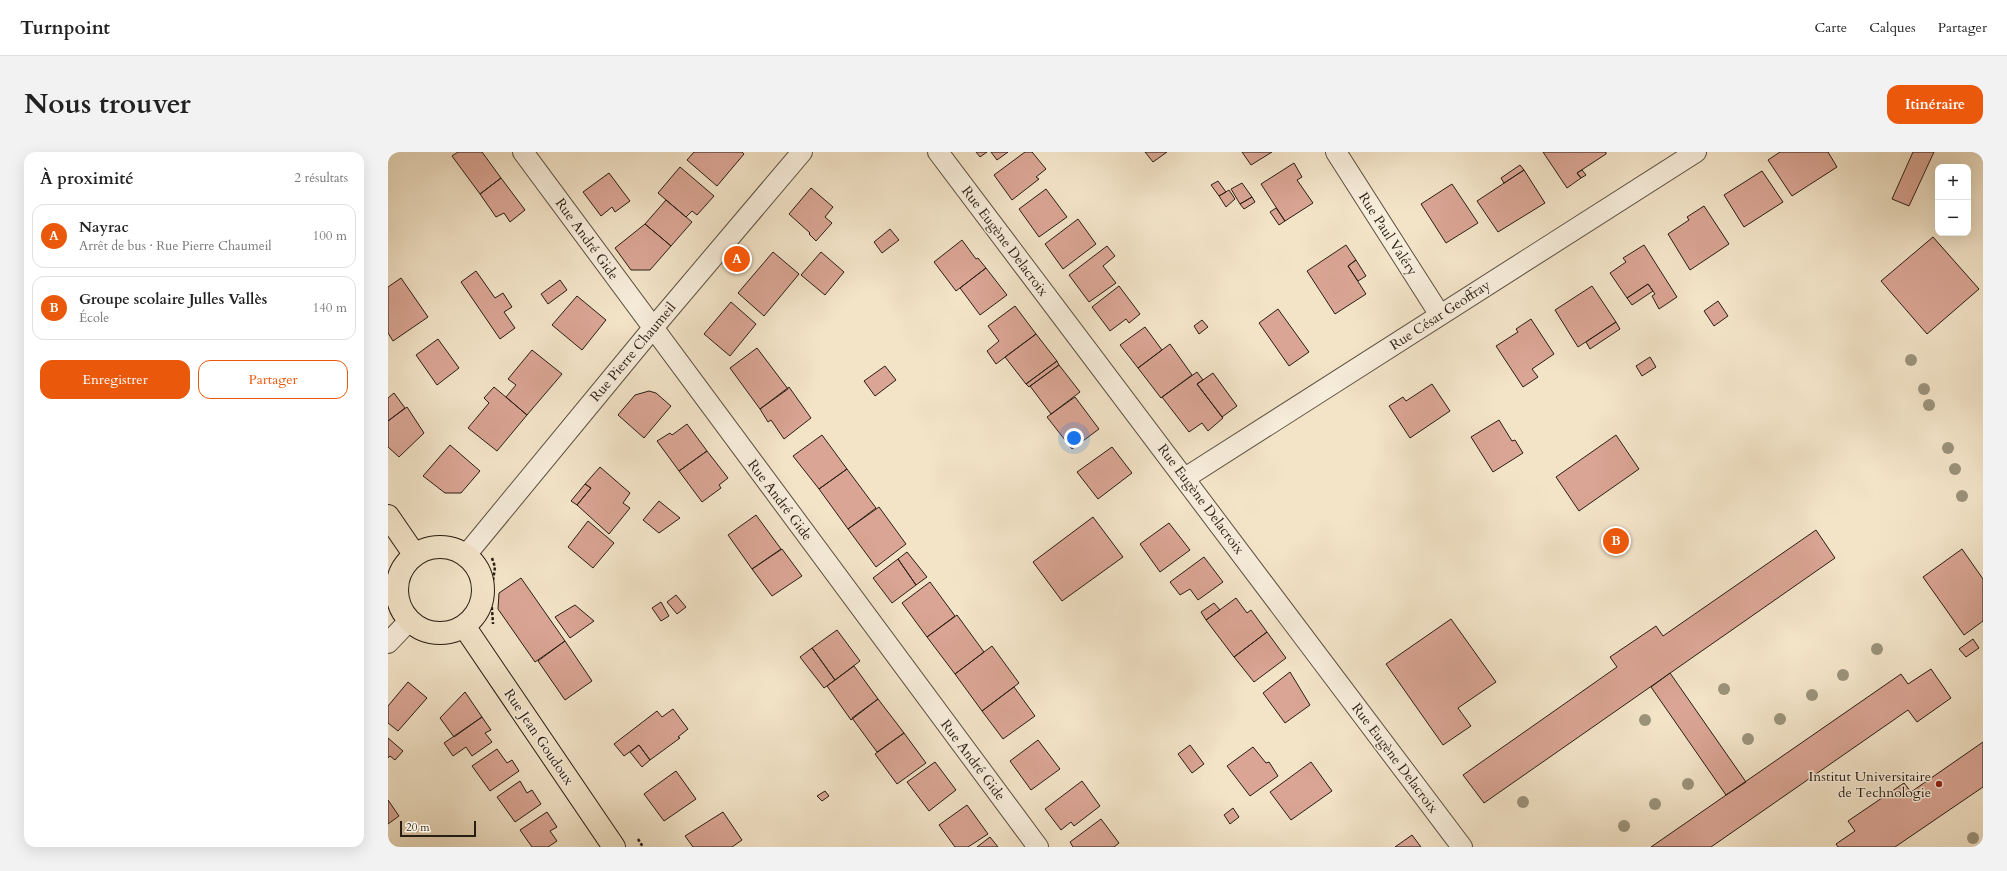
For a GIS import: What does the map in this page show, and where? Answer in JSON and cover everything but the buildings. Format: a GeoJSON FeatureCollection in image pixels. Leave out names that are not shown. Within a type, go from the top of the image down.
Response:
{"type":"FeatureCollection","features":[{"type":"Feature","properties":{"kind":"main road"},"geometry":{"type":"LineString","coordinates":[[388,516],[414,554]]}},
{"type":"Feature","properties":{"kind":"main road"},"geometry":{"type":"LineString","coordinates":[[440,546],[471,549],[482,577],[483,591],[481,605],[474,617],[464,626],[451,632],[436,633],[421,629],[409,621],[400,609],[396,594],[397,579],[404,565],[414,554],[426,548],[440,546]]}},
{"type":"Feature","properties":{"kind":"main road","name":"Rue Jean Goudoux"},"geometry":{"type":"LineString","coordinates":[[464,626],[614,847]]}},
{"type":"Feature","properties":{"kind":"street","name":"Rue André Gide"},"geometry":{"type":"LineString","coordinates":[[523,152],[1038,847]]}},
{"type":"Feature","properties":{"kind":"street","name":"Rue Pierre Chaumeil"},"geometry":{"type":"LineString","coordinates":[[471,549],[653,328],[802,152]]}},
{"type":"Feature","properties":{"kind":"street","name":"Rue Eugène Delacroix"},"geometry":{"type":"LineString","coordinates":[[938,152],[1462,847]]}},
{"type":"Feature","properties":{"kind":"street","name":"Rue Paul Valéry"},"geometry":{"type":"LineString","coordinates":[[1336,152],[1440,315]]}},
{"type":"Feature","properties":{"kind":"street","name":"Rue César Geoffray"},"geometry":{"type":"LineString","coordinates":[[1185,478],[1696,152]]}},
{"type":"Feature","properties":{"kind":"street"},"geometry":{"type":"LineString","coordinates":[[388,644],[409,621]]}},
{"type":"Feature","properties":{"kind":"path"},"geometry":{"type":"LineString","coordinates":[[471,549],[491,558],[495,567],[491,595],[493,624],[496,630]]}},
{"type":"Feature","properties":{"kind":"path"},"geometry":{"type":"LineString","coordinates":[[635,835],[643,847]]}},
{"type":"Feature","properties":{"kind":"place","name":"Nayrac"},"geometry":{"type":"Point","coordinates":[737,259]}},
{"type":"Feature","properties":{"kind":"place","name":"Groupe scolaire Julles Vallès"},"geometry":{"type":"Point","coordinates":[1616,541]}},
{"type":"Feature","properties":{"kind":"place","name":"Institut Universitaire de Technologie"},"geometry":{"type":"Point","coordinates":[1939,784]}}]}
